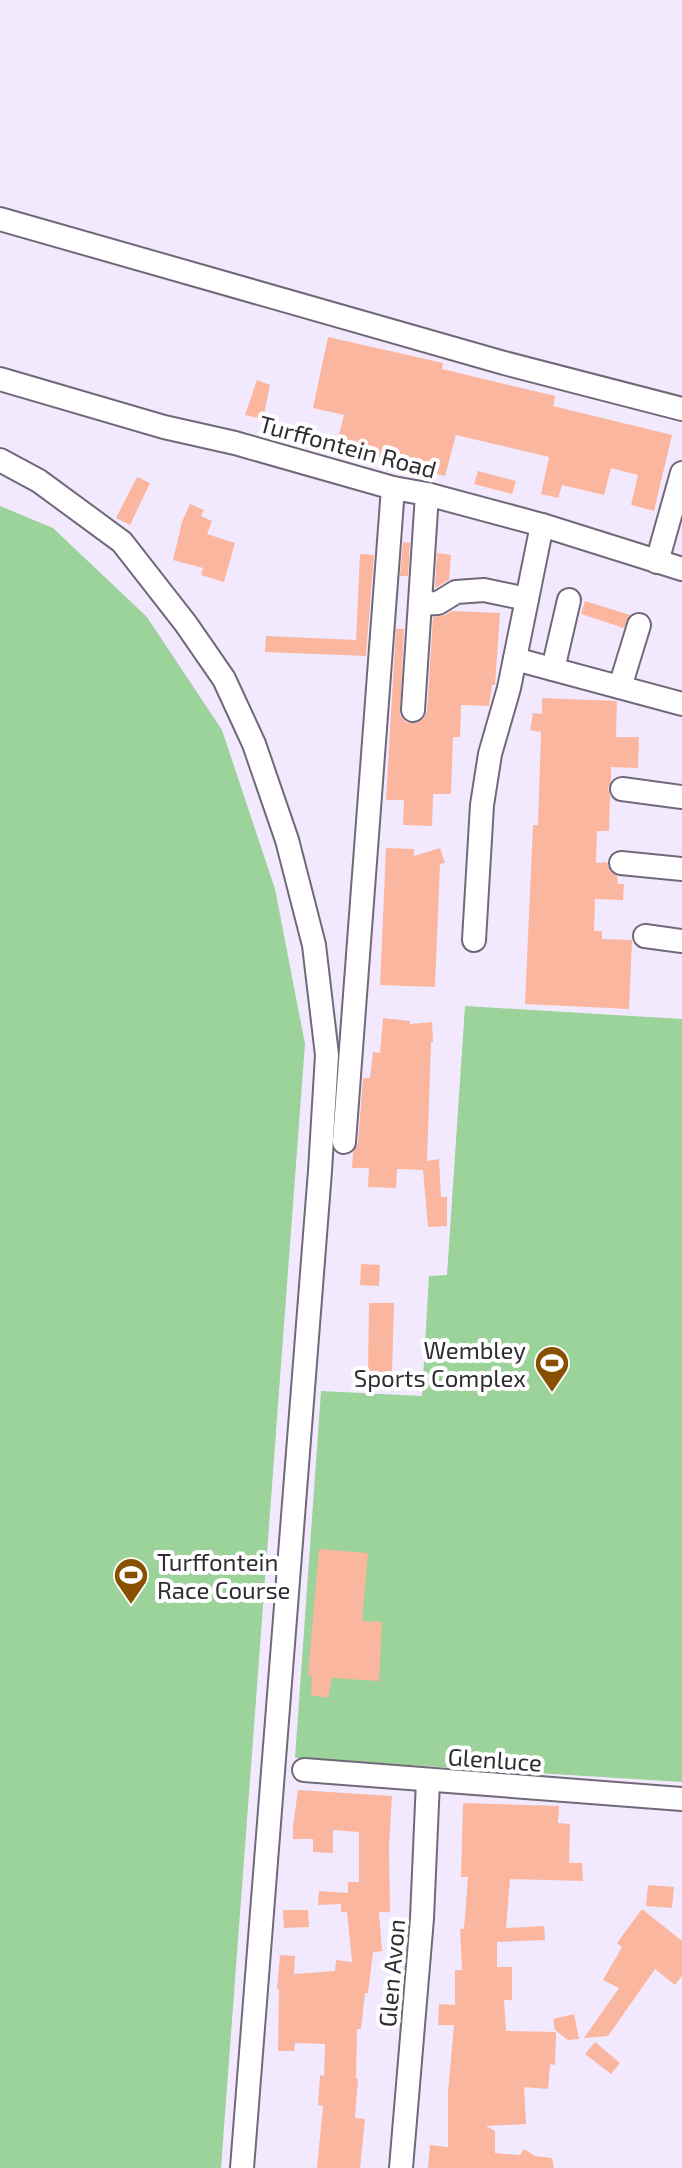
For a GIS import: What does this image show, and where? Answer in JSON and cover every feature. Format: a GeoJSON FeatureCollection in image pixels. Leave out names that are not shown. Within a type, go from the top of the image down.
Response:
{"type":"FeatureCollection","features":[{"type":"Feature","properties":{"kind":"street"},"geometry":{"type":"LineString","coordinates":[[0,219],[504,363],[682,409]]}},
{"type":"Feature","properties":{"kind":"street","name":"Turffontein Road"},"geometry":{"type":"LineString","coordinates":[[0,379],[164,427],[542,525],[682,569]]}},
{"type":"Feature","properties":{"kind":"street"},"geometry":{"type":"LineString","coordinates":[[0,460],[39,481],[122,542],[224,679],[254,744],[287,840],[316,960],[327,1055],[322,1142],[242,2168]]}},
{"type":"Feature","properties":{"kind":"street"},"geometry":{"type":"LineString","coordinates":[[657,562],[675,521],[681,481]]}},
{"type":"Feature","properties":{"kind":"street"},"geometry":{"type":"LineString","coordinates":[[344,1142],[393,488]]}},
{"type":"Feature","properties":{"kind":"street"},"geometry":{"type":"LineString","coordinates":[[413,710],[427,494]]}},
{"type":"Feature","properties":{"kind":"street"},"geometry":{"type":"LineString","coordinates":[[474,940],[484,792],[490,754],[509,688],[542,525]]}},
{"type":"Feature","properties":{"kind":"street"},"geometry":{"type":"LineString","coordinates":[[420,604],[438,603],[456,592],[484,590],[527,599]]}},
{"type":"Feature","properties":{"kind":"street"},"geometry":{"type":"LineString","coordinates":[[553,669],[569,600]]}},
{"type":"Feature","properties":{"kind":"street"},"geometry":{"type":"LineString","coordinates":[[620,687],[639,625]]}},
{"type":"Feature","properties":{"kind":"street"},"geometry":{"type":"LineString","coordinates":[[515,659],[682,704]]}},
{"type":"Feature","properties":{"kind":"street"},"geometry":{"type":"LineString","coordinates":[[622,789],[682,797]]}},
{"type":"Feature","properties":{"kind":"street"},"geometry":{"type":"LineString","coordinates":[[621,863],[682,869]]}},
{"type":"Feature","properties":{"kind":"street"},"geometry":{"type":"LineString","coordinates":[[645,936],[682,941]]}},
{"type":"Feature","properties":{"kind":"street","name":"Glenluce"},"geometry":{"type":"LineString","coordinates":[[304,1770],[682,1799]]}},
{"type":"Feature","properties":{"kind":"street","name":"Glen Avon"},"geometry":{"type":"LineString","coordinates":[[401,2168],[422,1918],[428,1781]]}},
{"type":"Feature","properties":{"kind":"green space","name":"Turffontein Race Course"},"geometry":{"type":"Polygon","coordinates":[[[0,506],[53,528],[147,617],[222,730],[275,889],[305,1044],[221,2168],[0,2168],[0,506]]]}},
{"type":"Feature","properties":{"kind":"green space","name":"Wembley Sports Complex"},"geometry":{"type":"Polygon","coordinates":[[[465,1006],[682,1019],[682,1782],[295,1758],[321,1391],[422,1396],[429,1276],[447,1275],[465,1006]]]}},
{"type":"Feature","properties":{"kind":"building"},"geometry":{"type":"Polygon","coordinates":[[[328,337],[443,363],[442,369],[555,396],[553,406],[672,435],[654,511],[631,505],[638,475],[611,468],[604,495],[562,485],[558,498],[541,494],[549,457],[456,435],[445,476],[336,446],[344,415],[313,408],[328,337]]]}},
{"type":"Feature","properties":{"kind":"building"},"geometry":{"type":"Polygon","coordinates":[[[257,380],[270,385],[263,419],[245,415],[257,380]]]}},
{"type":"Feature","properties":{"kind":"building"},"geometry":{"type":"Polygon","coordinates":[[[478,471],[516,481],[512,494],[474,484],[478,471]]]}},
{"type":"Feature","properties":{"kind":"building"},"geometry":{"type":"Polygon","coordinates":[[[137,477],[150,483],[130,525],[116,518],[137,477]]]}},
{"type":"Feature","properties":{"kind":"building"},"geometry":{"type":"Polygon","coordinates":[[[190,504],[204,510],[201,516],[212,521],[207,534],[235,543],[224,582],[201,575],[203,568],[173,560],[182,522],[190,504]]]}},
{"type":"Feature","properties":{"kind":"building"},"geometry":{"type":"Polygon","coordinates":[[[403,542],[410,543],[408,576],[400,576],[403,542]]]}},
{"type":"Feature","properties":{"kind":"building"},"geometry":{"type":"Polygon","coordinates":[[[437,553],[451,555],[449,580],[435,588],[437,553]]]}},
{"type":"Feature","properties":{"kind":"building"},"geometry":{"type":"Polygon","coordinates":[[[360,554],[374,555],[366,656],[265,652],[266,636],[356,640],[360,554]]]}},
{"type":"Feature","properties":{"kind":"building"},"geometry":{"type":"Polygon","coordinates":[[[585,601],[630,615],[624,628],[581,614],[585,601]]]}},
{"type":"Feature","properties":{"kind":"building"},"geometry":{"type":"Polygon","coordinates":[[[452,611],[500,613],[495,685],[492,685],[489,706],[461,705],[460,737],[453,737],[451,794],[433,794],[432,826],[403,825],[404,800],[386,800],[396,629],[404,629],[400,715],[406,722],[418,723],[427,711],[433,617],[452,611]]]}},
{"type":"Feature","properties":{"kind":"building"},"geometry":{"type":"Polygon","coordinates":[[[542,698],[617,701],[616,737],[639,737],[638,768],[611,767],[609,831],[597,831],[596,863],[607,862],[609,869],[617,876],[618,884],[624,884],[623,900],[595,899],[594,931],[602,931],[602,939],[632,940],[629,1009],[525,1004],[533,825],[538,825],[541,732],[530,730],[533,713],[542,714],[542,698]]]}},
{"type":"Feature","properties":{"kind":"building"},"geometry":{"type":"Polygon","coordinates":[[[386,848],[414,849],[414,856],[440,848],[445,863],[440,864],[435,987],[380,985],[386,848]]]}},
{"type":"Feature","properties":{"kind":"building"},"geometry":{"type":"Polygon","coordinates":[[[383,1018],[410,1021],[410,1024],[432,1022],[427,1161],[439,1159],[441,1197],[447,1197],[447,1226],[428,1227],[423,1170],[397,1169],[396,1188],[368,1187],[369,1168],[352,1168],[353,1152],[358,1143],[363,1078],[370,1078],[373,1052],[380,1053],[383,1018]]]}},
{"type":"Feature","properties":{"kind":"building"},"geometry":{"type":"Polygon","coordinates":[[[361,1264],[380,1265],[379,1286],[360,1285],[361,1264]]]}},
{"type":"Feature","properties":{"kind":"building"},"geometry":{"type":"Polygon","coordinates":[[[369,1303],[394,1303],[392,1372],[368,1372],[369,1303]]]}},
{"type":"Feature","properties":{"kind":"building"},"geometry":{"type":"Polygon","coordinates":[[[319,1549],[368,1553],[362,1621],[382,1622],[379,1681],[332,1678],[328,1698],[311,1695],[312,1676],[308,1675],[319,1549]]]}},
{"type":"Feature","properties":{"kind":"building"},"geometry":{"type":"Polygon","coordinates":[[[298,1790],[392,1796],[390,1912],[379,1912],[382,1951],[373,1952],[361,2029],[357,2029],[355,2118],[365,2119],[360,2168],[317,2168],[323,2106],[318,2105],[320,2075],[324,2076],[325,2044],[295,2043],[294,2051],[278,2051],[280,1955],[295,1956],[294,1974],[335,1971],[336,1960],[352,1962],[347,1912],[341,1912],[341,1904],[318,1905],[319,1891],[348,1893],[348,1882],[359,1882],[359,1832],[333,1830],[333,1853],[313,1852],[313,1839],[293,1839],[298,1790]]]}},
{"type":"Feature","properties":{"kind":"building"},"geometry":{"type":"Polygon","coordinates":[[[463,1803],[559,1806],[558,1823],[570,1824],[569,1863],[582,1863],[583,1881],[510,1879],[506,1928],[544,1926],[545,1940],[497,1942],[497,1967],[512,1967],[512,2000],[504,2000],[506,2031],[556,2032],[555,2065],[550,2064],[548,2089],[524,2087],[526,2124],[486,2126],[495,2131],[495,2153],[520,2155],[524,2149],[535,2156],[552,2158],[554,2168],[428,2168],[430,2145],[448,2147],[448,2092],[454,2025],[438,2025],[439,2004],[455,2005],[455,1970],[462,1970],[460,1929],[464,1929],[468,1877],[461,1877],[463,1803]]]}},
{"type":"Feature","properties":{"kind":"building"},"geometry":{"type":"Polygon","coordinates":[[[648,1885],[674,1887],[672,1908],[646,1906],[648,1885]]]}},
{"type":"Feature","properties":{"kind":"building"},"geometry":{"type":"Polygon","coordinates":[[[642,1909],[682,1941],[682,1976],[675,1985],[655,1969],[608,2036],[584,2038],[619,1988],[603,1980],[622,1947],[617,1943],[642,1909]]]}},
{"type":"Feature","properties":{"kind":"building"},"geometry":{"type":"Polygon","coordinates":[[[283,1910],[308,1910],[309,1927],[284,1928],[283,1910]]]}},
{"type":"Feature","properties":{"kind":"building"},"geometry":{"type":"Polygon","coordinates":[[[574,2014],[579,2039],[568,2040],[555,2030],[553,2019],[574,2014]]]}},
{"type":"Feature","properties":{"kind":"building"},"geometry":{"type":"Polygon","coordinates":[[[595,2042],[620,2063],[611,2074],[585,2054],[595,2042]]]}},
{"type":"Feature","properties":{"kind":"place","name":"Wembley Sports Complex"},"geometry":{"type":"Point","coordinates":[552,1394]}},
{"type":"Feature","properties":{"kind":"place","name":"Turffontein Race Course"},"geometry":{"type":"Point","coordinates":[131,1606]}}]}
